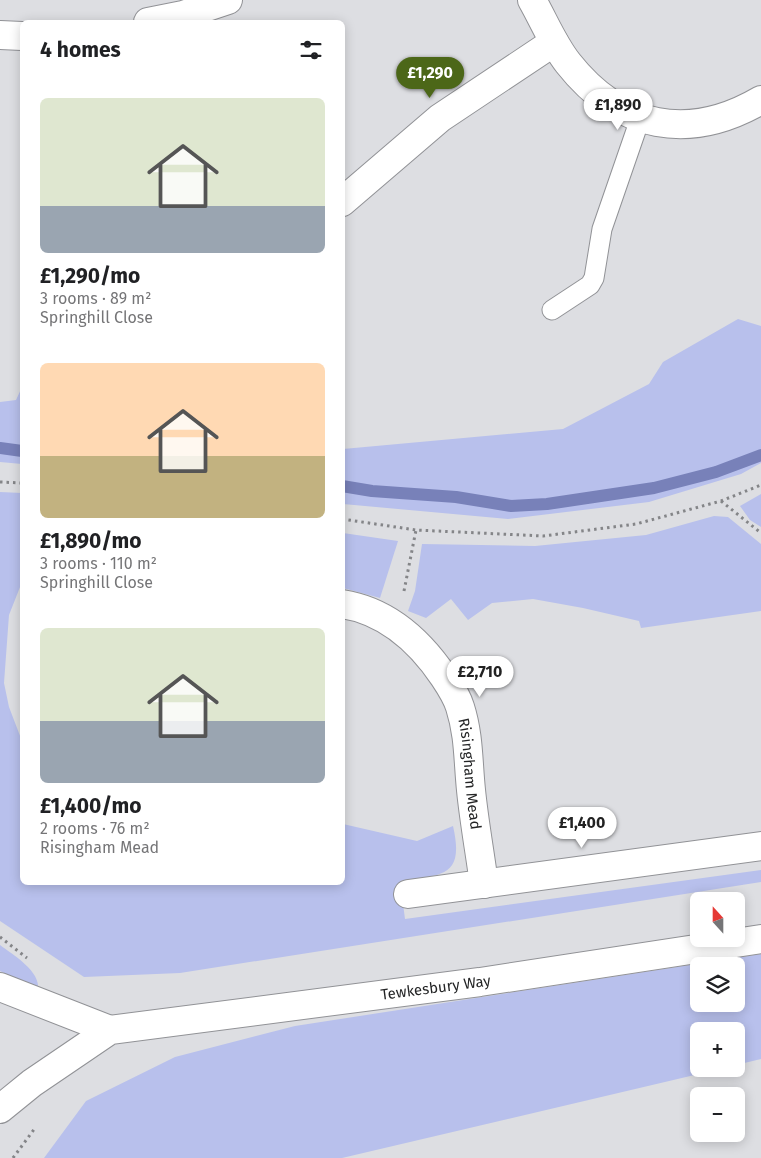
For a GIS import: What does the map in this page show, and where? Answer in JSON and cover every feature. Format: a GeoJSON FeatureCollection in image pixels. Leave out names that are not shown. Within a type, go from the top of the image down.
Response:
{"type":"FeatureCollection","features":[{"type":"Feature","properties":{"kind":"street"},"geometry":{"type":"LineString","coordinates":[[158,20],[183,15],[228,0]]}},
{"type":"Feature","properties":{"kind":"street"},"geometry":{"type":"LineString","coordinates":[[532,0],[554,42],[585,83],[608,101],[640,119],[665,125],[696,124],[727,116],[761,100]]}},
{"type":"Feature","properties":{"kind":"street"},"geometry":{"type":"LineString","coordinates":[[0,35],[20,36]]}},
{"type":"Feature","properties":{"kind":"street"},"geometry":{"type":"LineString","coordinates":[[345,199],[440,118],[554,42]]}},
{"type":"Feature","properties":{"kind":"street","name":"Risingham Mead"},"geometry":{"type":"LineString","coordinates":[[345,605],[373,611],[400,629],[432,659],[460,704],[469,746],[471,790],[484,884]]}},
{"type":"Feature","properties":{"kind":"street"},"geometry":{"type":"LineString","coordinates":[[408,894],[761,846]]}},
{"type":"Feature","properties":{"kind":"street","name":"Tewkesbury Way"},"geometry":{"type":"LineString","coordinates":[[0,1109],[32,1083],[110,1030],[480,982],[761,939]]}},
{"type":"Feature","properties":{"kind":"street","name":"Tewkesbury Way"},"geometry":{"type":"LineString","coordinates":[[0,987],[110,1030]]}},
{"type":"Feature","properties":{"kind":"lane"},"geometry":{"type":"LineString","coordinates":[[552,310],[590,285],[594,278],[602,229],[640,119]]}},
{"type":"Feature","properties":{"kind":"path"},"geometry":{"type":"LineString","coordinates":[[0,482],[20,483]]}},
{"type":"Feature","properties":{"kind":"path"},"geometry":{"type":"LineString","coordinates":[[345,518],[416,530],[528,536],[582,532],[636,524],[721,501],[761,485]]}},
{"type":"Feature","properties":{"kind":"path"},"geometry":{"type":"LineString","coordinates":[[721,501],[761,534]]}},
{"type":"Feature","properties":{"kind":"path"},"geometry":{"type":"LineString","coordinates":[[400,629],[404,589],[416,530]]}},
{"type":"Feature","properties":{"kind":"shaded area"},"geometry":{"type":"Polygon","coordinates":[[[738,319],[761,326],[761,463],[741,474],[649,502],[508,519],[345,504],[345,449],[563,429],[649,384],[663,362],[738,319]]]}},
{"type":"Feature","properties":{"kind":"shaded area"},"geometry":{"type":"Polygon","coordinates":[[[20,391],[20,464],[0,462],[0,402],[16,400],[20,391]]]}},
{"type":"Feature","properties":{"kind":"shaded area"},"geometry":{"type":"Polygon","coordinates":[[[0,492],[20,493],[20,587],[9,615],[4,683],[9,707],[20,736],[20,885],[345,885],[345,824],[417,841],[453,826],[456,856],[452,865],[438,875],[400,881],[405,919],[761,870],[761,882],[180,973],[84,977],[0,921],[0,492]]]}},
{"type":"Feature","properties":{"kind":"shaded area"},"geometry":{"type":"Polygon","coordinates":[[[761,494],[761,527],[750,520],[740,506],[761,494]]]}},
{"type":"Feature","properties":{"kind":"shaded area"},"geometry":{"type":"Polygon","coordinates":[[[714,516],[728,517],[761,544],[761,611],[641,628],[639,621],[533,599],[492,603],[468,620],[451,599],[426,618],[408,611],[415,591],[422,544],[535,546],[646,535],[714,516]]]}},
{"type":"Feature","properties":{"kind":"shaded area"},"geometry":{"type":"Polygon","coordinates":[[[345,533],[398,541],[380,598],[345,589],[345,533]]]}},
{"type":"Feature","properties":{"kind":"shaded area"},"geometry":{"type":"Polygon","coordinates":[[[0,945],[31,970],[38,983],[38,990],[0,971],[0,945]]]}},
{"type":"Feature","properties":{"kind":"shaded area"},"geometry":{"type":"Polygon","coordinates":[[[761,954],[761,1059],[745,1063],[745,1022],[690,1022],[690,1076],[342,1158],[44,1158],[86,1101],[175,1057],[295,1026],[690,965],[690,1012],[745,1012],[745,957],[742,957],[761,954]]]}},
{"type":"Feature","properties":{"kind":"waterway"},"geometry":{"type":"LineString","coordinates":[[0,448],[20,451]]}},
{"type":"Feature","properties":{"kind":"waterway"},"geometry":{"type":"LineString","coordinates":[[345,486],[372,491],[456,497],[511,506],[547,504],[654,488],[716,472],[761,455]]}}]}
